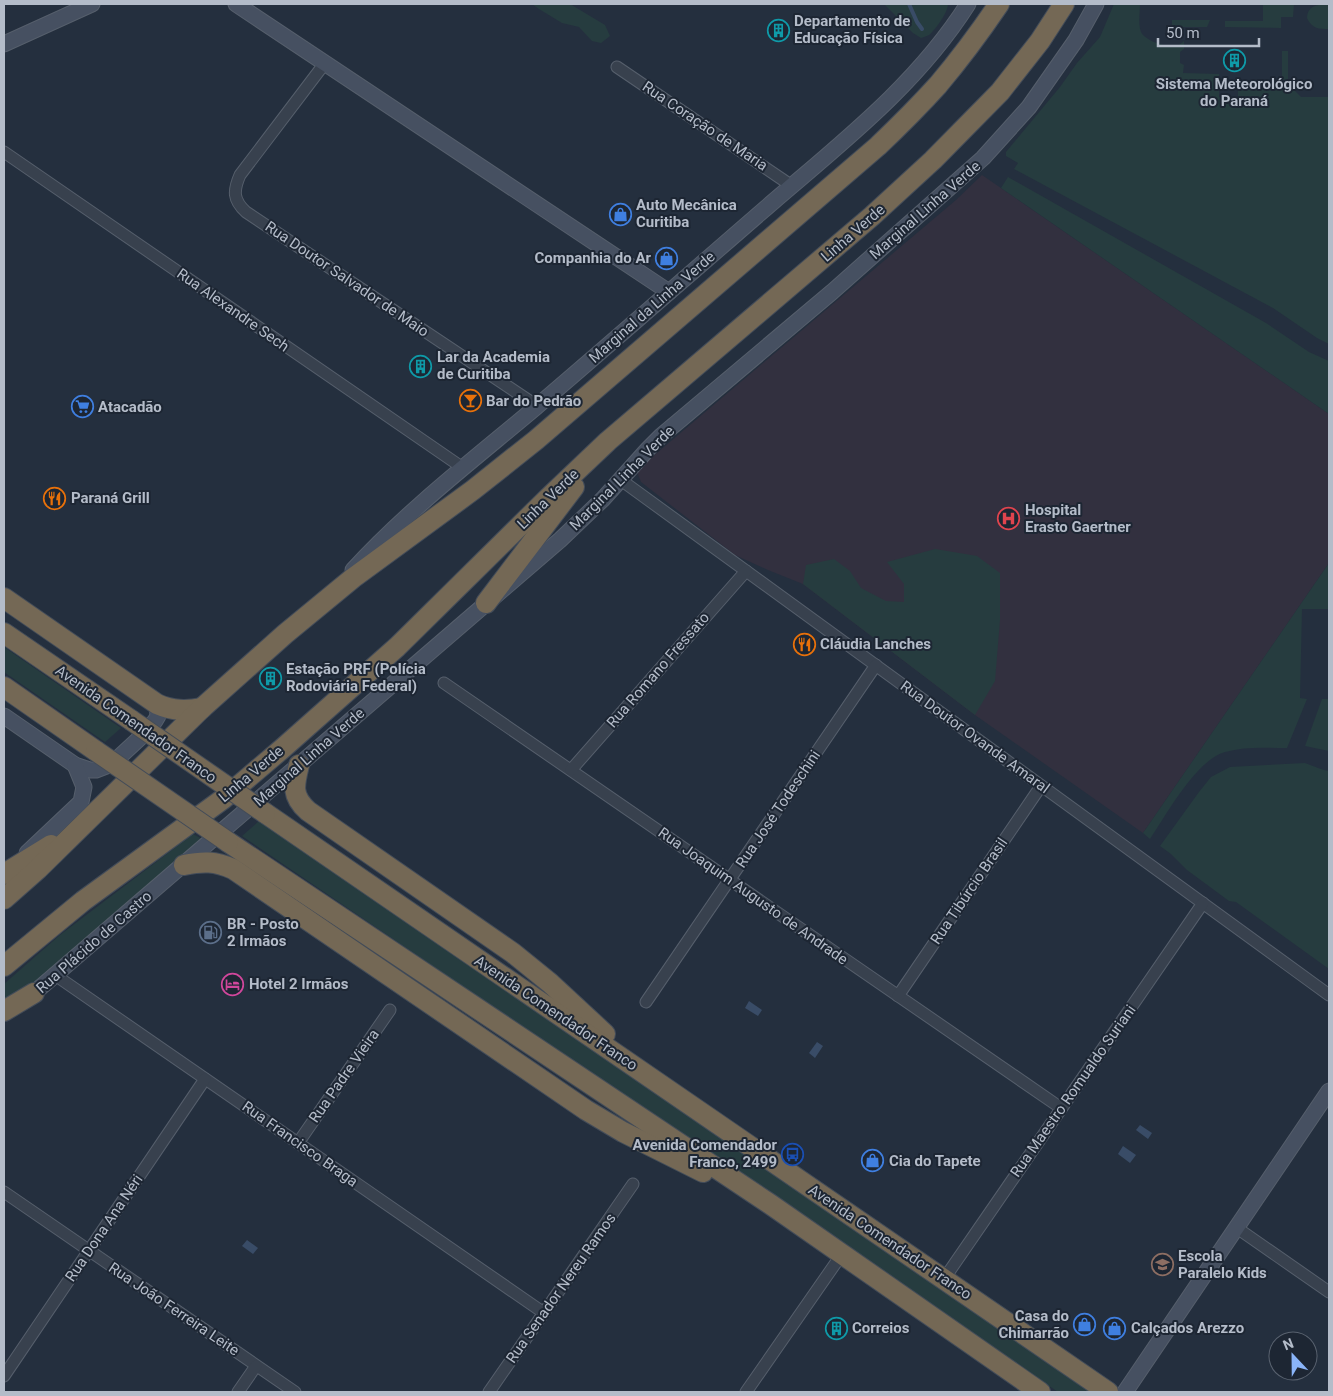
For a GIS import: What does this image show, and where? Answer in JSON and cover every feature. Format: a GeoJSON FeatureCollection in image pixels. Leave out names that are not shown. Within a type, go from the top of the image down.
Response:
{"type":"FeatureCollection","features":[{"type":"Feature","properties":{"kind":"highway"},"geometry":{"type":"LineString","coordinates":[[4,899],[38,869],[202,708],[325,600],[473,490],[536,440],[872,151],[939,84],[999,4]]}},
{"type":"Feature","properties":{"kind":"highway","name":"Linha Verde"},"geometry":{"type":"LineString","coordinates":[[4,966],[56,922],[206,811],[283,748],[403,642],[608,441],[833,250],[933,160],[1000,92],[1040,40],[1064,4]]}},
{"type":"Feature","properties":{"kind":"highway"},"geometry":{"type":"LineString","coordinates":[[486,603],[608,441]]}},
{"type":"Feature","properties":{"kind":"highway"},"geometry":{"type":"LineString","coordinates":[[4,598],[157,704],[183,711],[202,708]]}},
{"type":"Feature","properties":{"kind":"highway","name":"Avenida Comendador Franco"},"geometry":{"type":"LineString","coordinates":[[4,633],[1108,1392]]}},
{"type":"Feature","properties":{"kind":"highway"},"geometry":{"type":"LineString","coordinates":[[4,687],[228,842],[770,1204],[1040,1392]]}},
{"type":"Feature","properties":{"kind":"highway"},"geometry":{"type":"LineString","coordinates":[[299,765],[295,782],[296,793],[301,805],[308,812],[496,941],[534,970],[658,1083]]}},
{"type":"Feature","properties":{"kind":"highway"},"geometry":{"type":"LineString","coordinates":[[4,873],[80,828]]}},
{"type":"Feature","properties":{"kind":"highway"},"geometry":{"type":"LineString","coordinates":[[184,865],[212,862],[233,869],[605,1122],[770,1204]]}},
{"type":"Feature","properties":{"kind":"highway"},"geometry":{"type":"LineString","coordinates":[[4,1010],[34,993]]}},
{"type":"Feature","properties":{"kind":"main road"},"geometry":{"type":"LineString","coordinates":[[4,44],[92,4]]}},
{"type":"Feature","properties":{"kind":"main road"},"geometry":{"type":"LineString","coordinates":[[236,4],[670,292]]}},
{"type":"Feature","properties":{"kind":"main road","name":"Marginal da Linha Verde"},"geometry":{"type":"LineString","coordinates":[[325,600],[393,529],[792,186],[905,84],[944,38],[968,4]]}},
{"type":"Feature","properties":{"kind":"main road","name":"Marginal Linha Verde"},"geometry":{"type":"LineString","coordinates":[[184,865],[576,526],[661,436],[832,292],[983,158],[1029,107],[1076,40],[1096,4]]}},
{"type":"Feature","properties":{"kind":"main road"},"geometry":{"type":"LineString","coordinates":[[4,716],[74,765],[96,770],[116,760],[142,736],[158,716],[157,704]]}},
{"type":"Feature","properties":{"kind":"main road"},"geometry":{"type":"LineString","coordinates":[[4,873],[81,802],[84,787],[74,765]]}},
{"type":"Feature","properties":{"kind":"main road","name":"Rua Plácido de Castro"},"geometry":{"type":"LineString","coordinates":[[4,1019],[184,865]]}},
{"type":"Feature","properties":{"kind":"main road"},"geometry":{"type":"LineString","coordinates":[[1125,1392],[1329,1091]]}},
{"type":"Feature","properties":{"kind":"street","name":"Rua Doutor Salvador de Maio"},"geometry":{"type":"LineString","coordinates":[[325,63],[240,175],[235,189],[235,197],[240,206],[246,212],[537,406]]}},
{"type":"Feature","properties":{"kind":"street","name":"Rua Coração de Maria"},"geometry":{"type":"LineString","coordinates":[[617,66],[792,186]]}},
{"type":"Feature","properties":{"kind":"street","name":"Rua Alexandre Sech"},"geometry":{"type":"LineString","coordinates":[[4,152],[463,468]]}},
{"type":"Feature","properties":{"kind":"street","name":"Rua Doutor Ovande Amaral"},"geometry":{"type":"LineString","coordinates":[[621,480],[1329,995]]}},
{"type":"Feature","properties":{"kind":"street","name":"Rua Romano Fressato"},"geometry":{"type":"LineString","coordinates":[[571,770],[746,571]]}},
{"type":"Feature","properties":{"kind":"street","name":"Rua José Todeschini"},"geometry":{"type":"LineString","coordinates":[[646,1002],[876,665]]}},
{"type":"Feature","properties":{"kind":"street","name":"Rua Joaquim Augusto de Andrade"},"geometry":{"type":"LineString","coordinates":[[444,683],[1061,1108]]}},
{"type":"Feature","properties":{"kind":"street","name":"Rua Tibúrcio Brasil"},"geometry":{"type":"LineString","coordinates":[[898,996],[1041,786]]}},
{"type":"Feature","properties":{"kind":"street","name":"Rua Maestro Romualdo Suriani"},"geometry":{"type":"LineString","coordinates":[[944,1279],[1203,903]]}},
{"type":"Feature","properties":{"kind":"street","name":"Rua Francisco Braga"},"geometry":{"type":"LineString","coordinates":[[55,975],[544,1313]]}},
{"type":"Feature","properties":{"kind":"street","name":"Rua Padre Vieira"},"geometry":{"type":"LineString","coordinates":[[298,1143],[390,1010]]}},
{"type":"Feature","properties":{"kind":"street","name":"Rua Dona Ana Néri"},"geometry":{"type":"LineString","coordinates":[[4,1376],[205,1079]]}},
{"type":"Feature","properties":{"kind":"street","name":"Rua Senador Nereu Ramos"},"geometry":{"type":"LineString","coordinates":[[489,1392],[633,1184]]}},
{"type":"Feature","properties":{"kind":"street","name":"Rua João Ferreira Leite"},"geometry":{"type":"LineString","coordinates":[[4,1192],[295,1392]]}},
{"type":"Feature","properties":{"kind":"street"},"geometry":{"type":"LineString","coordinates":[[1237,1228],[1329,1292]]}},
{"type":"Feature","properties":{"kind":"street"},"geometry":{"type":"LineString","coordinates":[[746,1392],[842,1254]]}},
{"type":"Feature","properties":{"kind":"street"},"geometry":{"type":"LineString","coordinates":[[238,1392],[256,1366]]}},
{"type":"Feature","properties":{"kind":"shaded area","name":"Hospital Erasto Gaertner"},"geometry":{"type":"Polygon","coordinates":[[[982,175],[1329,414],[1329,563],[1143,833],[975,715],[803,584],[735,555],[641,482],[637,472],[645,463],[956,200],[982,175]]]}},
{"type":"Feature","properties":{"kind":"green space"},"geometry":{"type":"Polygon","coordinates":[[[532,4],[570,4],[605,25],[610,36],[601,43],[592,41],[579,27],[562,23],[532,4]]]}},
{"type":"Feature","properties":{"kind":"green space"},"geometry":{"type":"Polygon","coordinates":[[[884,4],[948,4],[944,16],[935,29],[929,35],[921,38],[913,33],[884,4]]]}},
{"type":"Feature","properties":{"kind":"green space"},"geometry":{"type":"Polygon","coordinates":[[[1114,4],[1140,4],[1140,29],[1143,35],[1152,41],[1163,45],[1177,46],[1184,41],[1184,49],[1180,52],[1180,63],[1184,65],[1183,73],[1219,74],[1219,97],[1238,97],[1238,89],[1293,89],[1301,97],[1329,97],[1329,344],[1273,308],[1014,169],[1018,163],[1006,156],[1006,152],[1100,37],[1114,4]]]}},
{"type":"Feature","properties":{"kind":"green space"},"geometry":{"type":"Polygon","coordinates":[[[1263,4],[1294,4],[1293,17],[1281,17],[1281,28],[1225,27],[1225,21],[1263,21],[1263,4]]]}},
{"type":"Feature","properties":{"kind":"green space"},"geometry":{"type":"Polygon","coordinates":[[[1328,4],[1329,29],[1319,28],[1309,22],[1307,18],[1311,8],[1317,5],[1328,4]]]}},
{"type":"Feature","properties":{"kind":"green space"},"geometry":{"type":"Polygon","coordinates":[[[1172,20],[1210,20],[1207,27],[1172,27],[1172,20]]]}},
{"type":"Feature","properties":{"kind":"green space"},"geometry":{"type":"Polygon","coordinates":[[[1282,51],[1288,51],[1288,80],[1282,80],[1282,51]]]}},
{"type":"Feature","properties":{"kind":"green space"},"geometry":{"type":"Polygon","coordinates":[[[1008,177],[1266,323],[1309,352],[1329,361],[1329,414],[1001,188],[1008,177]]]}},
{"type":"Feature","properties":{"kind":"green space"},"geometry":{"type":"Polygon","coordinates":[[[935,549],[977,556],[1000,573],[1000,620],[995,681],[975,715],[803,584],[806,565],[834,559],[850,571],[861,588],[886,601],[904,602],[904,584],[887,562],[935,549]]]}},
{"type":"Feature","properties":{"kind":"green space"},"geometry":{"type":"Polygon","coordinates":[[[1329,563],[1329,609],[1302,609],[1300,698],[1307,699],[1287,748],[1241,749],[1225,752],[1214,757],[1193,776],[1150,839],[1143,833],[1329,563]]]}},
{"type":"Feature","properties":{"kind":"green space"},"geometry":{"type":"Polygon","coordinates":[[[4,647],[121,728],[105,742],[4,672],[4,647]]]}},
{"type":"Feature","properties":{"kind":"green space"},"geometry":{"type":"Polygon","coordinates":[[[1322,699],[1329,699],[1329,751],[1305,746],[1322,699]]]}},
{"type":"Feature","properties":{"kind":"green space"},"geometry":{"type":"Polygon","coordinates":[[[1305,763],[1329,771],[1329,969],[1236,902],[1229,901],[1187,870],[1160,846],[1211,777],[1230,767],[1305,763]]]}},
{"type":"Feature","properties":{"kind":"green space"},"geometry":{"type":"Polygon","coordinates":[[[259,821],[1090,1392],[1058,1392],[242,836],[259,821]]]}},
{"type":"Feature","properties":{"kind":"green space"},"geometry":{"type":"Polygon","coordinates":[[[193,834],[204,840],[42,979],[4,1004],[4,984],[60,935],[193,834]]]}},
{"type":"Feature","properties":{"kind":"water"},"geometry":{"type":"Polygon","coordinates":[[[749,1001],[762,1010],[758,1016],[745,1008],[749,1001]]]}},
{"type":"Feature","properties":{"kind":"water"},"geometry":{"type":"Polygon","coordinates":[[[817,1042],[823,1046],[815,1058],[809,1053],[817,1042]]]}},
{"type":"Feature","properties":{"kind":"water"},"geometry":{"type":"Polygon","coordinates":[[[1140,1125],[1152,1133],[1148,1139],[1136,1130],[1140,1125]]]}},
{"type":"Feature","properties":{"kind":"water"},"geometry":{"type":"Polygon","coordinates":[[[1123,1146],[1136,1155],[1130,1163],[1118,1154],[1123,1146]]]}},
{"type":"Feature","properties":{"kind":"water"},"geometry":{"type":"Polygon","coordinates":[[[247,1240],[258,1248],[253,1254],[242,1246],[247,1240]]]}},
{"type":"Feature","properties":{"kind":"waterway"},"geometry":{"type":"LineString","coordinates":[[909,4],[922,29]]}},
{"type":"Feature","properties":{"kind":"place","name":"Departamento de Educação Física"},"geometry":{"type":"Point","coordinates":[778,30]}},
{"type":"Feature","properties":{"kind":"place","name":"Sistema Meteorológico do Paraná"},"geometry":{"type":"Point","coordinates":[1234,61]}},
{"type":"Feature","properties":{"kind":"place","name":"Auto Mecânica Curitiba"},"geometry":{"type":"Point","coordinates":[620,214]}},
{"type":"Feature","properties":{"kind":"place","name":"Companhia do Ar"},"geometry":{"type":"Point","coordinates":[667,258]}},
{"type":"Feature","properties":{"kind":"place","name":"Lar da Academia de Curitiba"},"geometry":{"type":"Point","coordinates":[421,366]}},
{"type":"Feature","properties":{"kind":"place","name":"Bar do Pedrão"},"geometry":{"type":"Point","coordinates":[470,401]}},
{"type":"Feature","properties":{"kind":"place","name":"Atacadão"},"geometry":{"type":"Point","coordinates":[82,407]}},
{"type":"Feature","properties":{"kind":"place","name":"Paraná Grill"},"geometry":{"type":"Point","coordinates":[55,498]}},
{"type":"Feature","properties":{"kind":"place","name":"Hospital Erasto Gaertner"},"geometry":{"type":"Point","coordinates":[1009,519]}},
{"type":"Feature","properties":{"kind":"place","name":"Cláudia Lanches"},"geometry":{"type":"Point","coordinates":[804,644]}},
{"type":"Feature","properties":{"kind":"place","name":"Estação PRF (Polícia Rodoviária Federal)"},"geometry":{"type":"Point","coordinates":[270,678]}},
{"type":"Feature","properties":{"kind":"place","name":"BR - Posto 2 Irmãos"},"geometry":{"type":"Point","coordinates":[211,933]}},
{"type":"Feature","properties":{"kind":"place","name":"Hotel 2 Irmãos"},"geometry":{"type":"Point","coordinates":[233,984]}},
{"type":"Feature","properties":{"kind":"place","name":"Avenida Comendador Franco, 2499"},"geometry":{"type":"Point","coordinates":[793,1154]}},
{"type":"Feature","properties":{"kind":"place","name":"Cia do Tapete"},"geometry":{"type":"Point","coordinates":[873,1161]}},
{"type":"Feature","properties":{"kind":"place","name":"Escola Paralelo Kids"},"geometry":{"type":"Point","coordinates":[1162,1265]}},
{"type":"Feature","properties":{"kind":"place","name":"Casa do Chimarrão"},"geometry":{"type":"Point","coordinates":[1085,1325]}},
{"type":"Feature","properties":{"kind":"place","name":"Correios"},"geometry":{"type":"Point","coordinates":[836,1328]}},
{"type":"Feature","properties":{"kind":"place","name":"Calçados Arezzo"},"geometry":{"type":"Point","coordinates":[1115,1328]}}]}
